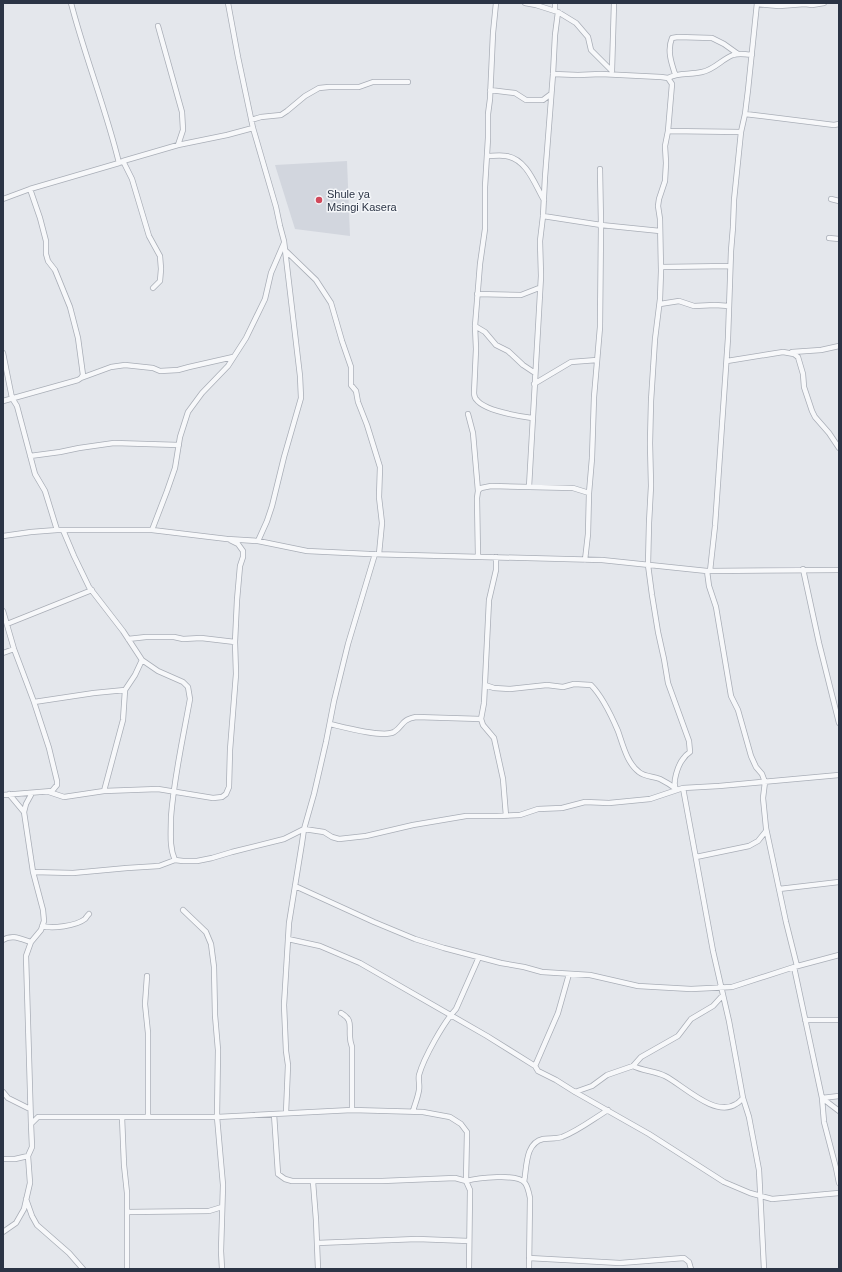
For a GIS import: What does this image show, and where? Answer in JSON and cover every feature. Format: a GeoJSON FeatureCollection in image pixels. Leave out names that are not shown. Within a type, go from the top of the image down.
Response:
{"type":"FeatureCollection","features":[{"type":"Feature","properties":{"kind":"street"},"geometry":{"type":"LineString","coordinates":[[71,3],[88,62],[121,162],[132,179],[149,236],[158,251],[161,260],[160,281],[153,288]]}},
{"type":"Feature","properties":{"kind":"street"},"geometry":{"type":"LineString","coordinates":[[228,3],[253,128],[276,207],[284,241],[300,376],[301,398],[272,506],[258,541]]}},
{"type":"Feature","properties":{"kind":"street"},"geometry":{"type":"LineString","coordinates":[[496,3],[492,39],[488,114],[485,229],[480,264],[475,326],[476,349],[474,393],[476,399],[482,404],[498,411],[532,418]]}},
{"type":"Feature","properties":{"kind":"street"},"geometry":{"type":"LineString","coordinates":[[525,3],[556,12],[576,23],[588,37],[591,50],[613,73]]}},
{"type":"Feature","properties":{"kind":"street"},"geometry":{"type":"LineString","coordinates":[[529,487],[541,276],[540,241],[553,74],[556,12],[555,3]]}},
{"type":"Feature","properties":{"kind":"street"},"geometry":{"type":"LineString","coordinates":[[613,73],[614,3]]}},
{"type":"Feature","properties":{"kind":"street"},"geometry":{"type":"LineString","coordinates":[[824,3],[779,6],[757,4],[734,200],[727,361],[709,571],[710,586],[716,607],[731,696],[738,710],[751,756],[765,782],[763,798],[766,831],[796,966],[805,1020],[822,1098],[824,1122],[839,1184]]}},
{"type":"Feature","properties":{"kind":"street"},"geometry":{"type":"LineString","coordinates":[[158,26],[182,112],[183,130],[178,145]]}},
{"type":"Feature","properties":{"kind":"street"},"geometry":{"type":"LineString","coordinates":[[675,74],[670,61],[670,44],[672,38],[678,36],[712,38],[738,54]]}},
{"type":"Feature","properties":{"kind":"street"},"geometry":{"type":"LineString","coordinates":[[553,74],[578,75],[613,73],[668,78],[675,74],[703,72],[731,55],[752,55]]}},
{"type":"Feature","properties":{"kind":"street"},"geometry":{"type":"LineString","coordinates":[[668,78],[672,84],[668,131],[665,146],[665,181],[658,206],[661,267],[660,304],[655,339],[651,408],[651,486],[648,565],[658,632],[668,684],[689,741],[690,752],[682,759],[674,781],[674,786],[676,789]]}},
{"type":"Feature","properties":{"kind":"street"},"geometry":{"type":"LineString","coordinates":[[252,120],[261,117],[281,115],[305,96],[320,88],[359,88],[373,82],[408,82]]}},
{"type":"Feature","properties":{"kind":"street"},"geometry":{"type":"LineString","coordinates":[[490,90],[514,93],[526,100],[543,100],[551,94]]}},
{"type":"Feature","properties":{"kind":"street"},"geometry":{"type":"LineString","coordinates":[[745,114],[821,124],[839,124]]}},
{"type":"Feature","properties":{"kind":"street"},"geometry":{"type":"LineString","coordinates":[[3,199],[30,189],[178,145],[228,135],[253,128]]}},
{"type":"Feature","properties":{"kind":"street"},"geometry":{"type":"LineString","coordinates":[[668,131],[741,132]]}},
{"type":"Feature","properties":{"kind":"street"},"geometry":{"type":"LineString","coordinates":[[487,156],[507,156],[523,165],[530,173],[535,186],[544,200]]}},
{"type":"Feature","properties":{"kind":"street"},"geometry":{"type":"LineString","coordinates":[[585,560],[588,534],[594,397],[600,327],[600,169]]}},
{"type":"Feature","properties":{"kind":"street"},"geometry":{"type":"LineString","coordinates":[[30,189],[46,241],[46,254],[48,260],[55,270],[70,307],[78,338],[83,367],[82,378]]}},
{"type":"Feature","properties":{"kind":"street"},"geometry":{"type":"LineString","coordinates":[[831,199],[839,201]]}},
{"type":"Feature","properties":{"kind":"street"},"geometry":{"type":"LineString","coordinates":[[543,216],[601,225],[660,231]]}},
{"type":"Feature","properties":{"kind":"street"},"geometry":{"type":"LineString","coordinates":[[829,238],[839,239]]}},
{"type":"Feature","properties":{"kind":"street"},"geometry":{"type":"LineString","coordinates":[[152,530],[175,468],[185,419],[191,406],[220,375],[249,331],[265,299],[271,274],[284,241]]}},
{"type":"Feature","properties":{"kind":"street"},"geometry":{"type":"LineString","coordinates":[[285,250],[316,280],[331,303],[351,367],[351,385],[356,390],[360,410],[367,425],[380,468],[379,497],[382,523],[377,554],[348,644],[314,794],[304,829],[289,923],[284,1005],[288,1076],[286,1113]]}},
{"type":"Feature","properties":{"kind":"street"},"geometry":{"type":"LineString","coordinates":[[661,267],[730,266]]}},
{"type":"Feature","properties":{"kind":"street"},"geometry":{"type":"LineString","coordinates":[[477,294],[521,294],[540,288]]}},
{"type":"Feature","properties":{"kind":"street"},"geometry":{"type":"LineString","coordinates":[[660,304],[679,301],[694,306],[729,306]]}},
{"type":"Feature","properties":{"kind":"street"},"geometry":{"type":"LineString","coordinates":[[475,326],[484,332],[496,346],[508,351],[523,365],[535,373]]}},
{"type":"Feature","properties":{"kind":"street"},"geometry":{"type":"LineString","coordinates":[[727,361],[783,352],[791,353],[821,350],[839,346]]}},
{"type":"Feature","properties":{"kind":"street"},"geometry":{"type":"LineString","coordinates":[[3,353],[12,398],[16,406],[36,474],[45,491],[57,530]]}},
{"type":"Feature","properties":{"kind":"street"},"geometry":{"type":"LineString","coordinates":[[791,353],[798,357],[804,387],[815,417],[829,433],[839,448]]}},
{"type":"Feature","properties":{"kind":"street"},"geometry":{"type":"LineString","coordinates":[[3,401],[48,389],[111,367],[125,365],[152,368],[160,371],[178,370],[233,357]]}},
{"type":"Feature","properties":{"kind":"street"},"geometry":{"type":"LineString","coordinates":[[534,384],[571,362],[597,360]]}},
{"type":"Feature","properties":{"kind":"street"},"geometry":{"type":"LineString","coordinates":[[468,414],[474,434],[478,491],[478,557]]}},
{"type":"Feature","properties":{"kind":"street"},"geometry":{"type":"LineString","coordinates":[[30,456],[114,443],[179,445]]}},
{"type":"Feature","properties":{"kind":"street"},"geometry":{"type":"LineString","coordinates":[[478,491],[481,488],[492,486],[573,488],[589,493]]}},
{"type":"Feature","properties":{"kind":"street"},"geometry":{"type":"LineString","coordinates":[[3,536],[57,530],[152,530],[258,541],[307,551],[602,560],[709,571],[803,569],[839,570]]}},
{"type":"Feature","properties":{"kind":"street"},"geometry":{"type":"LineString","coordinates":[[63,530],[74,556],[92,590],[142,660],[158,671],[183,682],[188,687],[190,699],[173,791],[171,852],[174,860]]}},
{"type":"Feature","properties":{"kind":"street"},"geometry":{"type":"LineString","coordinates":[[3,795],[49,792],[64,797],[104,792],[158,789],[213,798],[222,797],[226,794],[229,787],[230,750],[236,674],[235,642],[238,586],[240,566],[243,557],[243,551],[238,544],[228,539]]}},
{"type":"Feature","properties":{"kind":"street"},"geometry":{"type":"LineString","coordinates":[[496,557],[496,570],[489,600],[485,685],[481,719],[483,725],[494,738],[503,779],[506,816]]}},
{"type":"Feature","properties":{"kind":"street"},"geometry":{"type":"LineString","coordinates":[[803,569],[819,643],[837,705],[839,723]]}},
{"type":"Feature","properties":{"kind":"street"},"geometry":{"type":"LineString","coordinates":[[7,624],[92,590]]}},
{"type":"Feature","properties":{"kind":"street"},"geometry":{"type":"LineString","coordinates":[[3,611],[14,649],[49,748],[57,781],[55,788],[49,792]]}},
{"type":"Feature","properties":{"kind":"street"},"geometry":{"type":"LineString","coordinates":[[128,639],[146,637],[174,637],[184,639],[201,638],[235,642]]}},
{"type":"Feature","properties":{"kind":"street"},"geometry":{"type":"LineString","coordinates":[[3,653],[14,649]]}},
{"type":"Feature","properties":{"kind":"street"},"geometry":{"type":"LineString","coordinates":[[104,792],[123,720],[125,690],[135,675],[142,660]]}},
{"type":"Feature","properties":{"kind":"street"},"geometry":{"type":"LineString","coordinates":[[485,685],[494,688],[528,688],[547,684],[563,686],[574,684],[591,685],[597,691],[610,716],[626,755],[633,766],[640,772],[659,779],[676,789]]}},
{"type":"Feature","properties":{"kind":"street"},"geometry":{"type":"LineString","coordinates":[[34,702],[125,690]]}},
{"type":"Feature","properties":{"kind":"street"},"geometry":{"type":"LineString","coordinates":[[330,724],[355,731],[388,734],[395,731],[408,718],[481,719]]}},
{"type":"Feature","properties":{"kind":"street"},"geometry":{"type":"LineString","coordinates":[[32,872],[73,873],[159,866],[174,860],[196,861],[284,839],[304,829],[324,832],[339,839],[366,836],[413,825],[466,816],[520,815],[538,809],[562,808],[585,802],[610,803],[650,799],[676,789],[683,788],[839,775]]}},
{"type":"Feature","properties":{"kind":"street"},"geometry":{"type":"LineString","coordinates":[[683,788],[743,1098],[749,1117],[759,1170],[764,1269]]}},
{"type":"Feature","properties":{"kind":"street"},"geometry":{"type":"LineString","coordinates":[[3,1231],[16,1222],[24,1209],[30,1183],[28,1156],[32,1147],[26,956],[31,942],[44,921],[43,910],[32,872],[24,812],[26,804],[32,793]]}},
{"type":"Feature","properties":{"kind":"street"},"geometry":{"type":"LineString","coordinates":[[9,794],[24,812]]}},
{"type":"Feature","properties":{"kind":"street"},"geometry":{"type":"LineString","coordinates":[[696,857],[749,846],[758,841],[766,831]]}},
{"type":"Feature","properties":{"kind":"street"},"geometry":{"type":"LineString","coordinates":[[779,889],[839,882]]}},
{"type":"Feature","properties":{"kind":"street"},"geometry":{"type":"LineString","coordinates":[[295,886],[374,922],[416,939],[501,963],[542,972],[590,976],[638,986],[668,988],[732,987],[796,966],[839,955]]}},
{"type":"Feature","properties":{"kind":"street"},"geometry":{"type":"LineString","coordinates":[[183,910],[206,932],[211,944],[214,967],[215,1015],[218,1050],[216,1117],[223,1185],[222,1269]]}},
{"type":"Feature","properties":{"kind":"street"},"geometry":{"type":"LineString","coordinates":[[42,926],[51,928],[74,923],[84,920],[89,914]]}},
{"type":"Feature","properties":{"kind":"street"},"geometry":{"type":"LineString","coordinates":[[3,940],[12,936],[31,942]]}},
{"type":"Feature","properties":{"kind":"street"},"geometry":{"type":"LineString","coordinates":[[288,939],[320,946],[360,963],[487,1036],[535,1066],[538,1071],[649,1134],[724,1182],[750,1193],[778,1199],[839,1193]]}},
{"type":"Feature","properties":{"kind":"street"},"geometry":{"type":"LineString","coordinates":[[413,1111],[419,1089],[421,1068],[450,1016],[456,1009],[479,957]]}},
{"type":"Feature","properties":{"kind":"street"},"geometry":{"type":"LineString","coordinates":[[535,1066],[558,1013],[569,974]]}},
{"type":"Feature","properties":{"kind":"street"},"geometry":{"type":"LineString","coordinates":[[147,976],[145,1016],[148,1033],[148,1117]]}},
{"type":"Feature","properties":{"kind":"street"},"geometry":{"type":"LineString","coordinates":[[575,1092],[592,1086],[607,1075],[633,1066],[641,1057],[678,1036],[691,1020],[713,1006],[723,995]]}},
{"type":"Feature","properties":{"kind":"street"},"geometry":{"type":"LineString","coordinates":[[341,1013],[350,1021],[350,1038],[352,1047],[352,1110]]}},
{"type":"Feature","properties":{"kind":"street"},"geometry":{"type":"LineString","coordinates":[[805,1020],[839,1020]]}},
{"type":"Feature","properties":{"kind":"street"},"geometry":{"type":"LineString","coordinates":[[633,1066],[665,1076],[715,1106],[728,1107],[736,1105],[743,1098]]}},
{"type":"Feature","properties":{"kind":"street"},"geometry":{"type":"LineString","coordinates":[[3,1092],[8,1098],[30,1109]]}},
{"type":"Feature","properties":{"kind":"street"},"geometry":{"type":"LineString","coordinates":[[822,1098],[839,1096]]}},
{"type":"Feature","properties":{"kind":"street"},"geometry":{"type":"LineString","coordinates":[[822,1098],[839,1111]]}},
{"type":"Feature","properties":{"kind":"street"},"geometry":{"type":"LineString","coordinates":[[31,1124],[38,1117],[216,1117],[352,1110],[413,1111],[450,1117],[461,1124],[467,1132],[466,1181],[470,1190],[469,1269]]}},
{"type":"Feature","properties":{"kind":"street"},"geometry":{"type":"LineString","coordinates":[[524,1182],[527,1168],[527,1157],[538,1141],[545,1138],[560,1138],[575,1131],[608,1110]]}},
{"type":"Feature","properties":{"kind":"street"},"geometry":{"type":"LineString","coordinates":[[274,1114],[278,1174],[285,1179],[292,1181],[382,1181],[455,1178],[466,1181],[479,1178],[518,1178],[524,1182],[528,1188],[530,1198],[529,1269]]}},
{"type":"Feature","properties":{"kind":"street"},"geometry":{"type":"LineString","coordinates":[[122,1117],[127,1212],[127,1269]]}},
{"type":"Feature","properties":{"kind":"street"},"geometry":{"type":"LineString","coordinates":[[3,1158],[15,1159],[28,1156]]}},
{"type":"Feature","properties":{"kind":"street"},"geometry":{"type":"LineString","coordinates":[[313,1182],[318,1269]]}},
{"type":"Feature","properties":{"kind":"street"},"geometry":{"type":"LineString","coordinates":[[26,1199],[37,1225],[83,1269]]}},
{"type":"Feature","properties":{"kind":"street"},"geometry":{"type":"LineString","coordinates":[[127,1212],[209,1211],[222,1207]]}},
{"type":"Feature","properties":{"kind":"street"},"geometry":{"type":"LineString","coordinates":[[317,1243],[417,1239],[469,1241]]}},
{"type":"Feature","properties":{"kind":"street"},"geometry":{"type":"LineString","coordinates":[[529,1258],[620,1263],[684,1258],[689,1262],[691,1269]]}},
{"type":"Feature","properties":{"kind":"shaded area"},"geometry":{"type":"Polygon","coordinates":[[[347,161],[350,236],[295,229],[275,165],[347,161]]]}},
{"type":"Feature","properties":{"kind":"place","name":"Shule ya Msingi Kasera"},"geometry":{"type":"Point","coordinates":[319,200]}}]}
